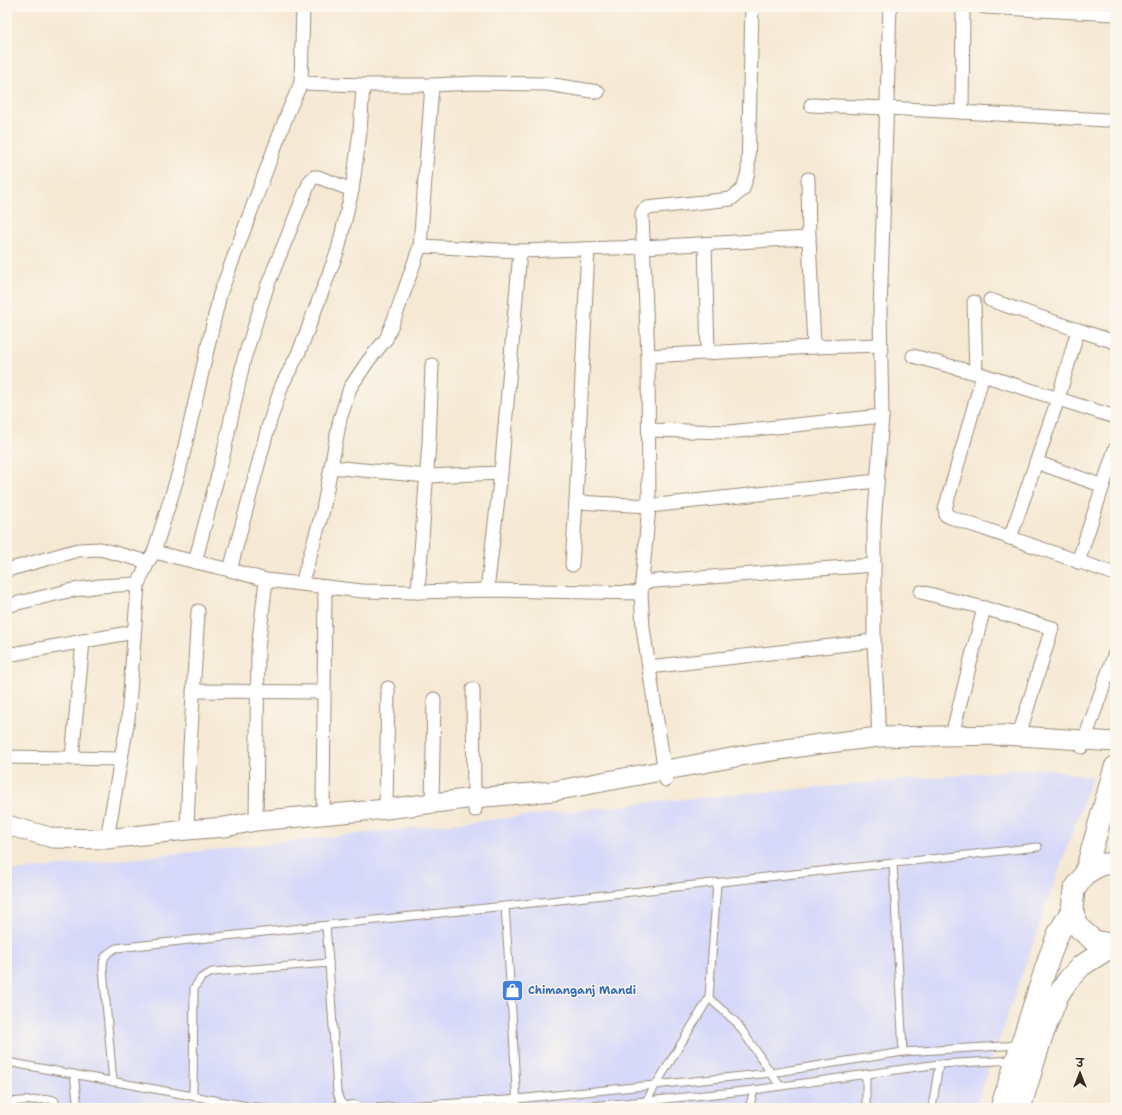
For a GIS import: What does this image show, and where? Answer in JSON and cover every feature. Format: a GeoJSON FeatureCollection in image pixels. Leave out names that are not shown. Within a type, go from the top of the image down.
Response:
{"type":"FeatureCollection","features":[{"type":"Feature","properties":{"kind":"main road"},"geometry":{"type":"LineString","coordinates":[[1020,1108],[1027,1053],[1049,958],[1058,934],[1072,910],[1074,890],[1085,874],[1115,767]]}},
{"type":"Feature","properties":{"kind":"main road"},"geometry":{"type":"LineString","coordinates":[[1085,874],[1102,864],[1115,864]]}},
{"type":"Feature","properties":{"kind":"main road"},"geometry":{"type":"LineString","coordinates":[[1072,910],[1079,928],[1094,941],[1114,945]]}},
{"type":"Feature","properties":{"kind":"main road"},"geometry":{"type":"LineString","coordinates":[[1001,1108],[1027,1053],[1058,995],[1068,980],[1081,966],[1114,945]]}},
{"type":"Feature","properties":{"kind":"street"},"geometry":{"type":"LineString","coordinates":[[107,839],[128,719],[138,584],[151,557],[179,472],[220,294],[288,112],[301,83],[303,7]]}},
{"type":"Feature","properties":{"kind":"street"},"geometry":{"type":"LineString","coordinates":[[665,775],[643,628],[641,588],[649,506],[648,356],[642,247],[642,215],[646,208],[731,199],[743,189],[748,172],[752,7]]}},
{"type":"Feature","properties":{"kind":"street"},"geometry":{"type":"LineString","coordinates":[[879,737],[874,641],[874,526],[882,416],[880,312],[890,7]]}},
{"type":"Feature","properties":{"kind":"street"},"geometry":{"type":"LineString","coordinates":[[962,112],[964,7]]}},
{"type":"Feature","properties":{"kind":"street"},"geometry":{"type":"LineString","coordinates":[[984,7],[1115,14]]}},
{"type":"Feature","properties":{"kind":"street"},"geometry":{"type":"LineString","coordinates":[[301,83],[363,85],[432,85],[475,83],[547,84],[598,92]]}},
{"type":"Feature","properties":{"kind":"street"},"geometry":{"type":"LineString","coordinates":[[230,570],[269,424],[282,385],[299,352],[338,250],[352,190],[360,132],[363,85]]}},
{"type":"Feature","properties":{"kind":"street"},"geometry":{"type":"LineString","coordinates":[[302,583],[322,510],[340,419],[350,388],[368,361],[386,339],[420,246],[432,85]]}},
{"type":"Feature","properties":{"kind":"street"},"geometry":{"type":"LineString","coordinates":[[811,105],[1106,120]]}},
{"type":"Feature","properties":{"kind":"street"},"geometry":{"type":"LineString","coordinates":[[195,562],[223,456],[244,359],[268,284],[310,181],[314,177],[318,177],[352,190]]}},
{"type":"Feature","properties":{"kind":"street"},"geometry":{"type":"LineString","coordinates":[[808,178],[814,347]]}},
{"type":"Feature","properties":{"kind":"street"},"geometry":{"type":"LineString","coordinates":[[420,246],[520,251],[642,247],[809,238]]}},
{"type":"Feature","properties":{"kind":"street"},"geometry":{"type":"LineString","coordinates":[[705,244],[708,353]]}},
{"type":"Feature","properties":{"kind":"street"},"geometry":{"type":"LineString","coordinates":[[572,565],[588,249]]}},
{"type":"Feature","properties":{"kind":"street"},"geometry":{"type":"LineString","coordinates":[[487,590],[501,473],[520,251]]}},
{"type":"Feature","properties":{"kind":"street"},"geometry":{"type":"LineString","coordinates":[[990,300],[1115,342]]}},
{"type":"Feature","properties":{"kind":"street"},"geometry":{"type":"LineString","coordinates":[[974,302],[979,374],[945,509],[946,515],[950,518],[1115,574]]}},
{"type":"Feature","properties":{"kind":"street"},"geometry":{"type":"LineString","coordinates":[[1010,538],[1058,399],[1078,330]]}},
{"type":"Feature","properties":{"kind":"street"},"geometry":{"type":"LineString","coordinates":[[648,356],[814,347],[880,346]]}},
{"type":"Feature","properties":{"kind":"street"},"geometry":{"type":"LineString","coordinates":[[913,356],[979,374],[1115,417]]}},
{"type":"Feature","properties":{"kind":"street"},"geometry":{"type":"LineString","coordinates":[[418,592],[427,476],[432,365]]}},
{"type":"Feature","properties":{"kind":"street"},"geometry":{"type":"LineString","coordinates":[[648,430],[729,432],[882,416]]}},
{"type":"Feature","properties":{"kind":"street"},"geometry":{"type":"LineString","coordinates":[[1078,562],[1115,449]]}},
{"type":"Feature","properties":{"kind":"street"},"geometry":{"type":"LineString","coordinates":[[1036,462],[1103,486]]}},
{"type":"Feature","properties":{"kind":"street"},"geometry":{"type":"LineString","coordinates":[[331,467],[427,476],[501,473]]}},
{"type":"Feature","properties":{"kind":"street"},"geometry":{"type":"LineString","coordinates":[[576,502],[649,506],[877,481]]}},
{"type":"Feature","properties":{"kind":"street"},"geometry":{"type":"LineString","coordinates":[[7,570],[78,550],[100,549],[195,562],[266,580],[362,591],[418,592],[641,588],[874,565]]}},
{"type":"Feature","properties":{"kind":"street"},"geometry":{"type":"LineString","coordinates":[[256,821],[258,649],[266,580]]}},
{"type":"Feature","properties":{"kind":"street"},"geometry":{"type":"LineString","coordinates":[[10,605],[68,591],[99,586],[138,584]]}},
{"type":"Feature","properties":{"kind":"street"},"geometry":{"type":"LineString","coordinates":[[323,815],[325,587]]}},
{"type":"Feature","properties":{"kind":"street"},"geometry":{"type":"LineString","coordinates":[[921,592],[984,608],[1052,628],[1019,735]]}},
{"type":"Feature","properties":{"kind":"street"},"geometry":{"type":"LineString","coordinates":[[952,735],[984,608]]}},
{"type":"Feature","properties":{"kind":"street"},"geometry":{"type":"LineString","coordinates":[[187,830],[198,611]]}},
{"type":"Feature","properties":{"kind":"street"},"geometry":{"type":"LineString","coordinates":[[7,655],[134,632]]}},
{"type":"Feature","properties":{"kind":"street"},"geometry":{"type":"LineString","coordinates":[[72,758],[83,641]]}},
{"type":"Feature","properties":{"kind":"street"},"geometry":{"type":"LineString","coordinates":[[649,667],[874,641]]}},
{"type":"Feature","properties":{"kind":"street"},"geometry":{"type":"LineString","coordinates":[[1082,744],[1115,653]]}},
{"type":"Feature","properties":{"kind":"street"},"geometry":{"type":"LineString","coordinates":[[386,809],[388,688]]}},
{"type":"Feature","properties":{"kind":"street"},"geometry":{"type":"LineString","coordinates":[[473,689],[475,804]]}},
{"type":"Feature","properties":{"kind":"street"},"geometry":{"type":"LineString","coordinates":[[193,691],[324,692]]}},
{"type":"Feature","properties":{"kind":"street"},"geometry":{"type":"LineString","coordinates":[[432,804],[434,699]]}},
{"type":"Feature","properties":{"kind":"street"},"geometry":{"type":"LineString","coordinates":[[665,775],[752,754],[879,737],[1019,735],[1082,744],[1115,751]]}},
{"type":"Feature","properties":{"kind":"street"},"geometry":{"type":"LineString","coordinates":[[225,827],[253,830],[316,828],[554,791],[813,754],[896,747],[1082,744],[1115,742]]}},
{"type":"Feature","properties":{"kind":"street"},"geometry":{"type":"LineString","coordinates":[[7,757],[121,759]]}},
{"type":"Feature","properties":{"kind":"street"},"geometry":{"type":"LineString","coordinates":[[7,825],[53,838],[107,839],[225,827],[256,821],[432,804],[475,804]]}},
{"type":"Feature","properties":{"kind":"lane"},"geometry":{"type":"LineString","coordinates":[[113,1082],[103,960],[107,954],[116,948],[1038,847]]}},
{"type":"Feature","properties":{"kind":"lane"},"geometry":{"type":"LineString","coordinates":[[893,863],[903,1052]]}},
{"type":"Feature","properties":{"kind":"lane"},"geometry":{"type":"LineString","coordinates":[[646,1101],[710,998],[717,883]]}},
{"type":"Feature","properties":{"kind":"lane"},"geometry":{"type":"LineString","coordinates":[[505,906],[517,1108]]}},
{"type":"Feature","properties":{"kind":"lane"},"geometry":{"type":"LineString","coordinates":[[326,926],[337,1092],[340,1101],[345,1107],[355,1104],[363,1108]]}},
{"type":"Feature","properties":{"kind":"lane"},"geometry":{"type":"LineString","coordinates":[[193,1096],[194,988],[201,978],[212,972],[329,963]]}},
{"type":"Feature","properties":{"kind":"lane"},"geometry":{"type":"LineString","coordinates":[[710,998],[737,1023],[780,1086]]}},
{"type":"Feature","properties":{"kind":"lane"},"geometry":{"type":"LineString","coordinates":[[370,1108],[516,1099],[771,1073],[903,1052],[1027,1053]]}},
{"type":"Feature","properties":{"kind":"lane"},"geometry":{"type":"LineString","coordinates":[[568,1108],[754,1090],[1027,1053]]}},
{"type":"Feature","properties":{"kind":"lane"},"geometry":{"type":"LineString","coordinates":[[7,1062],[248,1107],[266,1108]]}},
{"type":"Feature","properties":{"kind":"lane"},"geometry":{"type":"LineString","coordinates":[[932,1108],[939,1064]]}},
{"type":"Feature","properties":{"kind":"lane"},"geometry":{"type":"LineString","coordinates":[[74,1074],[78,1108]]}},
{"type":"Feature","properties":{"kind":"lane"},"geometry":{"type":"LineString","coordinates":[[866,1074],[866,1108]]}},
{"type":"Feature","properties":{"kind":"lane"},"geometry":{"type":"LineString","coordinates":[[749,1108],[754,1090]]}},
{"type":"Feature","properties":{"kind":"lane"},"geometry":{"type":"LineString","coordinates":[[7,1102],[51,1100],[55,1101],[56,1108]]}},
{"type":"Feature","properties":{"kind":"lane"},"geometry":{"type":"LineString","coordinates":[[646,1101],[651,1108]]}},
{"type":"Feature","properties":{"kind":"shaded area","name":"Chimanganj Mandi"},"geometry":{"type":"Polygon","coordinates":[[[1041,768],[1092,777],[975,1108],[7,1108],[7,872],[684,799],[1041,768]]]}},
{"type":"Feature","properties":{"kind":"place","name":"Chimanganj Mandi"},"geometry":{"type":"Point","coordinates":[512,990]}}]}
